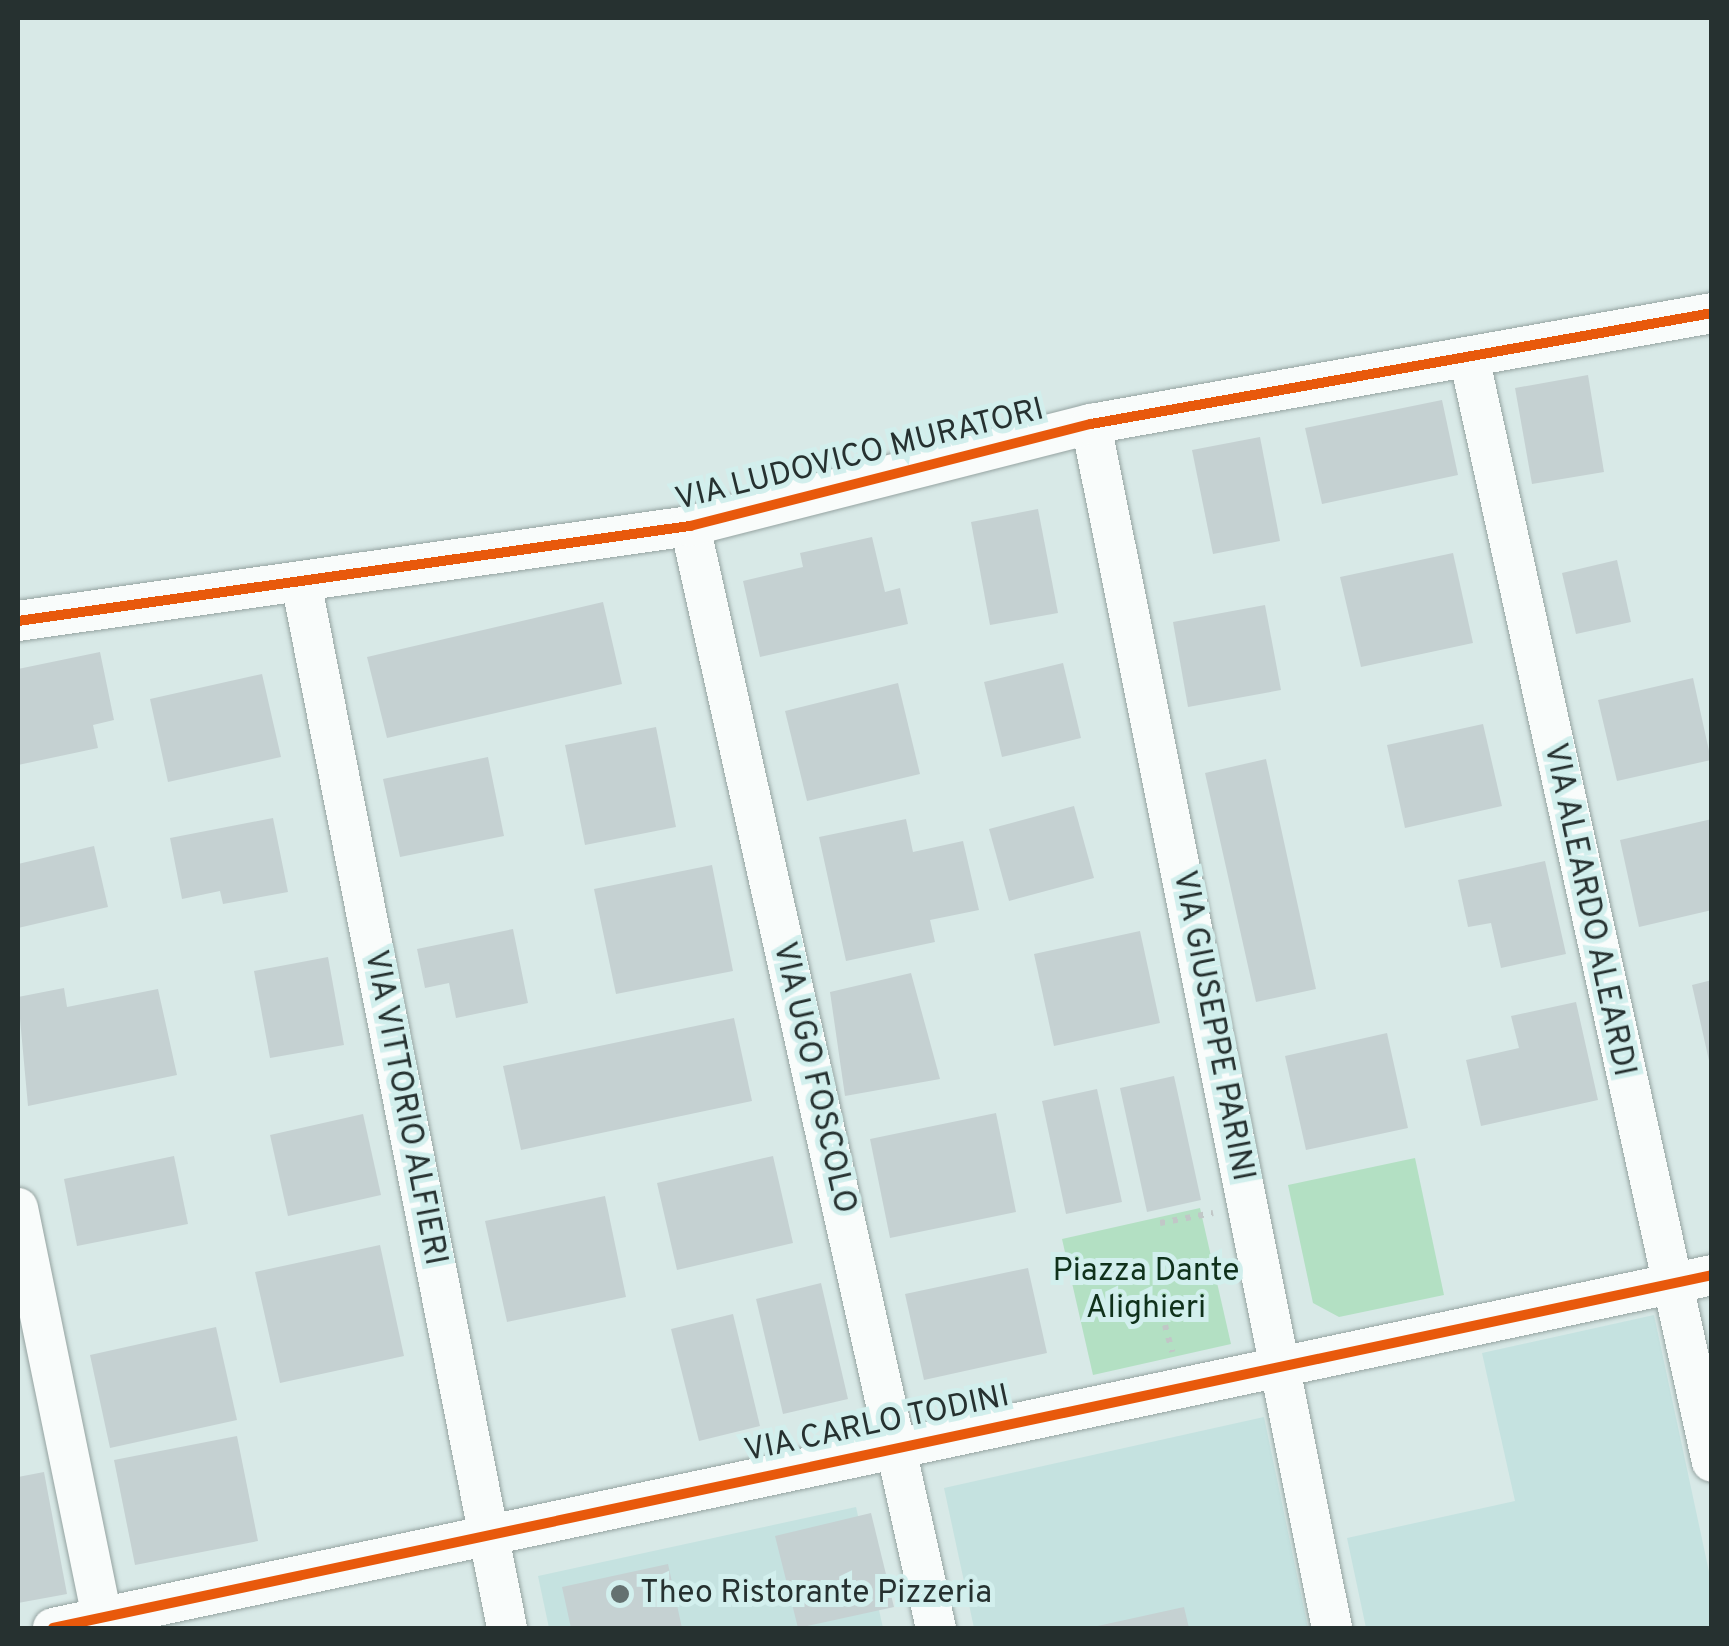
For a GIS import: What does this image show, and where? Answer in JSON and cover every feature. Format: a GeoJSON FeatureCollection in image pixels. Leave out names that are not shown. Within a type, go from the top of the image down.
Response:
{"type":"FeatureCollection","features":[{"type":"Feature","properties":{"kind":"street","name":"VIA LUDOVICO MURATORI"},"geometry":{"type":"LineString","coordinates":[[18,621],[302,587],[690,526],[1091,424],[1712,314]]}},
{"type":"Feature","properties":{"kind":"street","name":"VIA ALEARDO ALEARDI"},"geometry":{"type":"LineString","coordinates":[[1469,356],[1669,1284],[1712,1462]]}},
{"type":"Feature","properties":{"kind":"street","name":"VIA GIUSEPPE PARINI"},"geometry":{"type":"LineString","coordinates":[[1091,424],[1332,1628]]}},
{"type":"Feature","properties":{"kind":"street","name":"VIA UGO FOSCOLO"},"geometry":{"type":"LineString","coordinates":[[690,526],[936,1628]]}},
{"type":"Feature","properties":{"kind":"street","name":"VIA VITTORIO ALFIERI"},"geometry":{"type":"LineString","coordinates":[[302,587],[508,1628]]}},
{"type":"Feature","properties":{"kind":"street"},"geometry":{"type":"LineString","coordinates":[[18,1208],[102,1623]]}},
{"type":"Feature","properties":{"kind":"street","name":"VIA CARLO TODINI"},"geometry":{"type":"LineString","coordinates":[[53,1628],[102,1623],[487,1532],[1712,1275]]}},
{"type":"Feature","properties":{"kind":"path"},"geometry":{"type":"LineString","coordinates":[[1160,1223],[1248,1206]]}},
{"type":"Feature","properties":{"kind":"path"},"geometry":{"type":"LineString","coordinates":[[1198,1274],[1217,1269]]}},
{"type":"Feature","properties":{"kind":"path"},"geometry":{"type":"LineString","coordinates":[[1165,1325],[1172,1353]]}},
{"type":"Feature","properties":{"kind":"shaded area"},"geometry":{"type":"Polygon","coordinates":[[[1654,1315],[1711,1581],[1711,1628],[1366,1628],[1347,1538],[1515,1501],[1482,1353],[1654,1315]]]}},
{"type":"Feature","properties":{"kind":"shaded area"},"geometry":{"type":"Polygon","coordinates":[[[1264,1417],[1308,1628],[974,1628],[944,1488],[1264,1417]]]}},
{"type":"Feature","properties":{"kind":"shaded area"},"geometry":{"type":"Polygon","coordinates":[[[856,1507],[883,1628],[549,1628],[538,1576],[856,1507]]]}},
{"type":"Feature","properties":{"kind":"green space","name":"Piazza Dante Alighieri"},"geometry":{"type":"Polygon","coordinates":[[[1415,1158],[1444,1295],[1339,1317],[1313,1303],[1288,1185],[1415,1158]]]}},
{"type":"Feature","properties":{"kind":"green space","name":"Piazza Dante Alighieri"},"geometry":{"type":"Polygon","coordinates":[[[1200,1208],[1231,1344],[1093,1375],[1062,1239],[1200,1208]]]}},
{"type":"Feature","properties":{"kind":"building"},"geometry":{"type":"Polygon","coordinates":[[[1588,375],[1604,472],[1532,484],[1515,388],[1588,375]]]}},
{"type":"Feature","properties":{"kind":"building"},"geometry":{"type":"Polygon","coordinates":[[[1442,400],[1458,475],[1322,504],[1305,428],[1442,400]]]}},
{"type":"Feature","properties":{"kind":"building"},"geometry":{"type":"Polygon","coordinates":[[[1260,437],[1280,541],[1213,554],[1192,450],[1260,437]]]}},
{"type":"Feature","properties":{"kind":"building"},"geometry":{"type":"Polygon","coordinates":[[[1038,509],[1058,613],[990,625],[971,522],[1038,509]]]}},
{"type":"Feature","properties":{"kind":"building"},"geometry":{"type":"Polygon","coordinates":[[[872,537],[885,592],[900,588],[908,624],[760,657],[743,581],[803,567],[800,553],[872,537]]]}},
{"type":"Feature","properties":{"kind":"building"},"geometry":{"type":"Polygon","coordinates":[[[1453,553],[1473,643],[1361,667],[1340,577],[1453,553]]]}},
{"type":"Feature","properties":{"kind":"building"},"geometry":{"type":"Polygon","coordinates":[[[1617,560],[1631,622],[1576,634],[1562,573],[1617,560]]]}},
{"type":"Feature","properties":{"kind":"building"},"geometry":{"type":"Polygon","coordinates":[[[603,602],[622,684],[387,738],[367,657],[603,602]]]}},
{"type":"Feature","properties":{"kind":"building"},"geometry":{"type":"Polygon","coordinates":[[[1265,605],[1281,690],[1188,707],[1173,622],[1265,605]]]}},
{"type":"Feature","properties":{"kind":"building"},"geometry":{"type":"Polygon","coordinates":[[[100,652],[114,720],[93,725],[98,748],[18,765],[18,669],[100,652]]]}},
{"type":"Feature","properties":{"kind":"building"},"geometry":{"type":"Polygon","coordinates":[[[1063,663],[1081,738],[1002,757],[984,682],[1063,663]]]}},
{"type":"Feature","properties":{"kind":"building"},"geometry":{"type":"Polygon","coordinates":[[[262,674],[281,757],[168,782],[150,699],[262,674]]]}},
{"type":"Feature","properties":{"kind":"building"},"geometry":{"type":"Polygon","coordinates":[[[1693,678],[1711,760],[1617,781],[1598,700],[1693,678]]]}},
{"type":"Feature","properties":{"kind":"building"},"geometry":{"type":"Polygon","coordinates":[[[898,683],[920,774],[807,801],[785,711],[898,683]]]}},
{"type":"Feature","properties":{"kind":"building"},"geometry":{"type":"Polygon","coordinates":[[[1483,724],[1502,806],[1405,828],[1387,745],[1483,724]]]}},
{"type":"Feature","properties":{"kind":"building"},"geometry":{"type":"Polygon","coordinates":[[[656,727],[676,827],[585,845],[565,745],[656,727]]]}},
{"type":"Feature","properties":{"kind":"building"},"geometry":{"type":"Polygon","coordinates":[[[488,757],[504,836],[400,857],[383,779],[488,757]]]}},
{"type":"Feature","properties":{"kind":"building"},"geometry":{"type":"Polygon","coordinates":[[[1266,759],[1316,989],[1256,1002],[1205,773],[1266,759]]]}},
{"type":"Feature","properties":{"kind":"building"},"geometry":{"type":"Polygon","coordinates":[[[1074,806],[1094,878],[1009,901],[989,829],[1074,806]]]}},
{"type":"Feature","properties":{"kind":"building"},"geometry":{"type":"Polygon","coordinates":[[[273,818],[288,892],[223,904],[220,891],[182,899],[170,838],[273,818]]]}},
{"type":"Feature","properties":{"kind":"building"},"geometry":{"type":"Polygon","coordinates":[[[906,819],[913,852],[963,841],[979,910],[930,920],[935,942],[846,961],[819,837],[906,819]]]}},
{"type":"Feature","properties":{"kind":"building"},"geometry":{"type":"Polygon","coordinates":[[[1712,819],[1712,910],[1639,927],[1620,840],[1712,819]]]}},
{"type":"Feature","properties":{"kind":"building"},"geometry":{"type":"Polygon","coordinates":[[[94,846],[108,907],[18,928],[18,864],[94,846]]]}},
{"type":"Feature","properties":{"kind":"building"},"geometry":{"type":"Polygon","coordinates":[[[1545,861],[1566,954],[1501,968],[1491,923],[1468,927],[1458,880],[1545,861]]]}},
{"type":"Feature","properties":{"kind":"building"},"geometry":{"type":"Polygon","coordinates":[[[712,865],[733,971],[616,994],[594,889],[712,865]]]}},
{"type":"Feature","properties":{"kind":"building"},"geometry":{"type":"Polygon","coordinates":[[[513,929],[528,1003],[456,1018],[449,983],[425,988],[417,949],[513,929]]]}},
{"type":"Feature","properties":{"kind":"building"},"geometry":{"type":"Polygon","coordinates":[[[1140,931],[1160,1023],[1054,1046],[1034,954],[1140,931]]]}},
{"type":"Feature","properties":{"kind":"building"},"geometry":{"type":"Polygon","coordinates":[[[328,957],[344,1045],[270,1058],[254,971],[328,957]]]}},
{"type":"Feature","properties":{"kind":"building"},"geometry":{"type":"Polygon","coordinates":[[[911,973],[940,1079],[845,1096],[830,992],[911,973]]]}},
{"type":"Feature","properties":{"kind":"building"},"geometry":{"type":"Polygon","coordinates":[[[1712,980],[1712,1064],[1710,1065],[1692,985],[1712,980]]]}},
{"type":"Feature","properties":{"kind":"building"},"geometry":{"type":"Polygon","coordinates":[[[64,988],[67,1007],[158,989],[177,1075],[28,1106],[18,997],[64,988]]]}},
{"type":"Feature","properties":{"kind":"building"},"geometry":{"type":"Polygon","coordinates":[[[1576,1002],[1598,1100],[1481,1126],[1466,1060],[1519,1048],[1511,1016],[1576,1002]]]}},
{"type":"Feature","properties":{"kind":"building"},"geometry":{"type":"Polygon","coordinates":[[[734,1018],[752,1101],[521,1150],[503,1066],[734,1018]]]}},
{"type":"Feature","properties":{"kind":"building"},"geometry":{"type":"Polygon","coordinates":[[[1387,1033],[1408,1128],[1306,1150],[1285,1056],[1387,1033]]]}},
{"type":"Feature","properties":{"kind":"building"},"geometry":{"type":"Polygon","coordinates":[[[1174,1076],[1201,1200],[1147,1212],[1120,1088],[1174,1076]]]}},
{"type":"Feature","properties":{"kind":"building"},"geometry":{"type":"Polygon","coordinates":[[[1097,1089],[1122,1202],[1066,1214],[1042,1101],[1097,1089]]]}},
{"type":"Feature","properties":{"kind":"building"},"geometry":{"type":"Polygon","coordinates":[[[996,1113],[1016,1212],[890,1238],[870,1139],[996,1113]]]}},
{"type":"Feature","properties":{"kind":"building"},"geometry":{"type":"Polygon","coordinates":[[[363,1114],[381,1195],[288,1216],[270,1135],[363,1114]]]}},
{"type":"Feature","properties":{"kind":"building"},"geometry":{"type":"Polygon","coordinates":[[[174,1156],[188,1224],[77,1246],[64,1179],[174,1156]]]}},
{"type":"Feature","properties":{"kind":"building"},"geometry":{"type":"Polygon","coordinates":[[[773,1156],[793,1243],[677,1270],[657,1183],[773,1156]]]}},
{"type":"Feature","properties":{"kind":"building"},"geometry":{"type":"Polygon","coordinates":[[[605,1196],[626,1297],[507,1322],[485,1221],[605,1196]]]}},
{"type":"Feature","properties":{"kind":"building"},"geometry":{"type":"Polygon","coordinates":[[[380,1245],[404,1356],[280,1383],[255,1272],[380,1245]]]}},
{"type":"Feature","properties":{"kind":"building"},"geometry":{"type":"Polygon","coordinates":[[[1028,1268],[1047,1353],[924,1380],[905,1294],[1028,1268]]]}},
{"type":"Feature","properties":{"kind":"building"},"geometry":{"type":"Polygon","coordinates":[[[821,1283],[848,1399],[783,1414],[756,1299],[821,1283]]]}},
{"type":"Feature","properties":{"kind":"building"},"geometry":{"type":"Polygon","coordinates":[[[733,1314],[760,1426],[699,1441],[671,1329],[733,1314]]]}},
{"type":"Feature","properties":{"kind":"building"},"geometry":{"type":"Polygon","coordinates":[[[216,1327],[237,1420],[110,1448],[90,1355],[216,1327]]]}},
{"type":"Feature","properties":{"kind":"building"},"geometry":{"type":"Polygon","coordinates":[[[237,1436],[258,1541],[135,1565],[114,1460],[237,1436]]]}},
{"type":"Feature","properties":{"kind":"building"},"geometry":{"type":"Polygon","coordinates":[[[44,1472],[67,1594],[18,1603],[18,1477],[44,1472]]]}},
{"type":"Feature","properties":{"kind":"building"},"geometry":{"type":"Polygon","coordinates":[[[871,1513],[894,1607],[798,1628],[775,1536],[871,1513]]]}},
{"type":"Feature","properties":{"kind":"building"},"geometry":{"type":"Polygon","coordinates":[[[668,1564],[682,1628],[571,1628],[562,1587],[668,1564]]]}},
{"type":"Feature","properties":{"kind":"building"},"geometry":{"type":"Polygon","coordinates":[[[1184,1607],[1189,1628],[1093,1628],[1093,1627],[1184,1607]]]}},
{"type":"Feature","properties":{"kind":"cycle path"},"geometry":{"type":"LineString","coordinates":[[18,621],[690,526],[1091,424],[1712,313]]}},
{"type":"Feature","properties":{"kind":"cycle path"},"geometry":{"type":"LineString","coordinates":[[53,1628],[1712,1275]]}},
{"type":"Feature","properties":{"kind":"place","name":"Theo Ristorante Pizzeria"},"geometry":{"type":"Point","coordinates":[620,1594]}}]}
